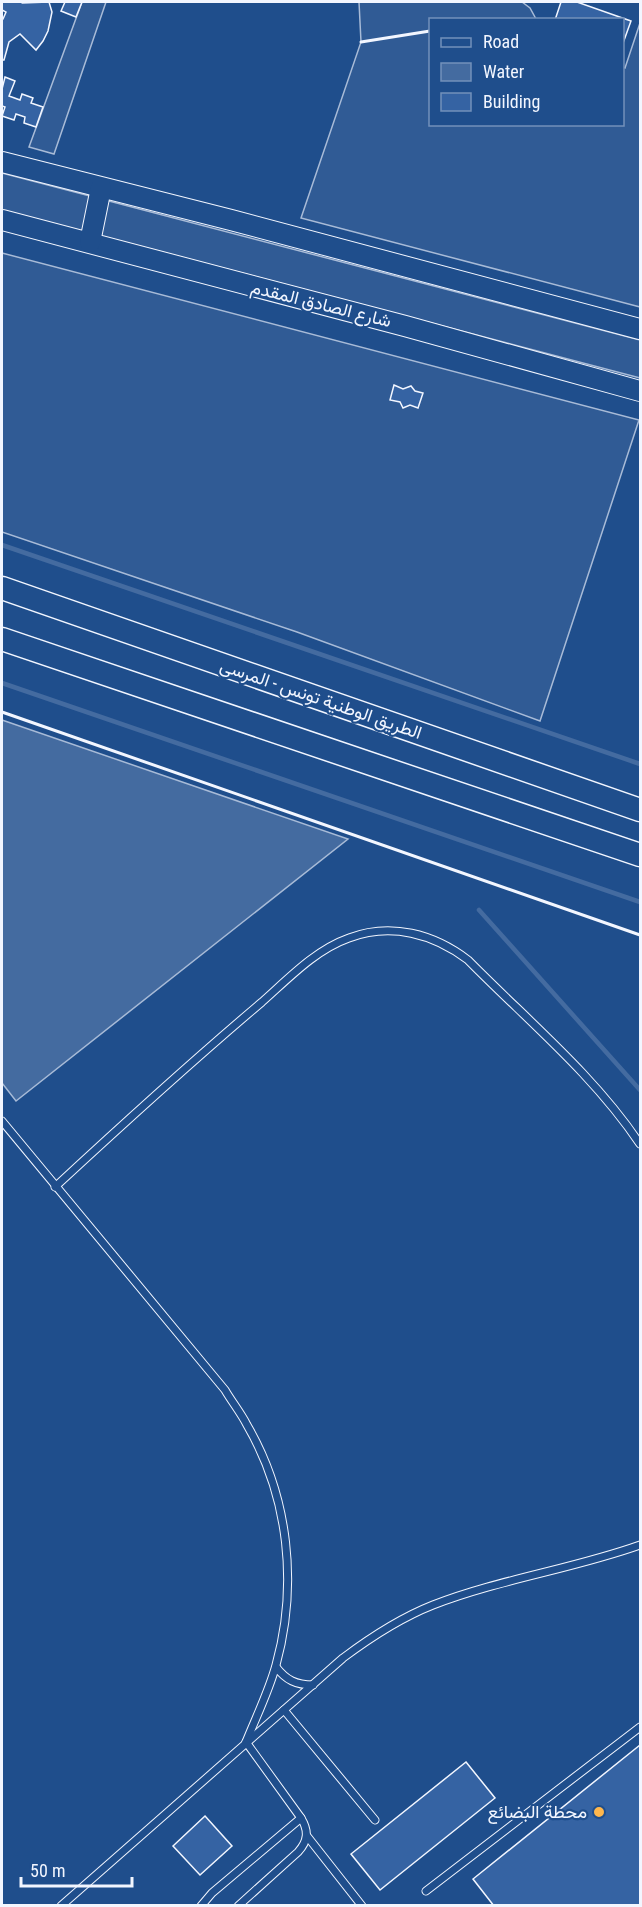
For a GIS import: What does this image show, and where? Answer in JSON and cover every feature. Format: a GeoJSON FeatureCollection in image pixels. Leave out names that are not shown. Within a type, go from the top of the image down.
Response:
{"type":"FeatureCollection","features":[{"type":"Feature","properties":{"kind":"highway","name":"الطريق الوطنية تونس - المرسى"},"geometry":{"type":"LineString","coordinates":[[2,588],[640,810]]}},
{"type":"Feature","properties":{"kind":"highway"},"geometry":{"type":"LineString","coordinates":[[2,639],[640,855]]}},
{"type":"Feature","properties":{"kind":"main road"},"geometry":{"type":"LineString","coordinates":[[2,162],[101,189],[231,220],[640,329]]}},
{"type":"Feature","properties":{"kind":"main road"},"geometry":{"type":"LineString","coordinates":[[90,242],[101,189]]}},
{"type":"Feature","properties":{"kind":"main road","name":"شارع الصادق المقدم"},"geometry":{"type":"LineString","coordinates":[[2,220],[405,326],[640,391]]}},
{"type":"Feature","properties":{"kind":"lane"},"geometry":{"type":"LineString","coordinates":[[55,1187],[187,1065],[322,951],[349,938],[378,931],[410,932],[426,936],[441,942],[468,960],[575,1064],[615,1110],[640,1144]]}},
{"type":"Feature","properties":{"kind":"lane"},"geometry":{"type":"LineString","coordinates":[[2,1121],[225,1390],[248,1425],[266,1463],[281,1512],[286,1543],[288,1585],[285,1626],[276,1667],[246,1742]]}},
{"type":"Feature","properties":{"kind":"lane"},"geometry":{"type":"LineString","coordinates":[[61,1905],[246,1742],[364,1642],[394,1624],[456,1597],[638,1546],[640,1554]]}},
{"type":"Feature","properties":{"kind":"lane"},"geometry":{"type":"LineString","coordinates":[[276,1667],[291,1682],[302,1685],[313,1684]]}},
{"type":"Feature","properties":{"kind":"lane"},"geometry":{"type":"LineString","coordinates":[[284,1710],[375,1820]]}},
{"type":"Feature","properties":{"kind":"lane"},"geometry":{"type":"LineString","coordinates":[[426,1891],[640,1727]]}},
{"type":"Feature","properties":{"kind":"lane"},"geometry":{"type":"LineString","coordinates":[[238,1905],[298,1852],[307,1836],[306,1827],[301,1818],[246,1742]]}},
{"type":"Feature","properties":{"kind":"lane"},"geometry":{"type":"LineString","coordinates":[[201,1905],[212,1893],[301,1818]]}},
{"type":"Feature","properties":{"kind":"lane"},"geometry":{"type":"LineString","coordinates":[[307,1836],[362,1905]]}},
{"type":"Feature","properties":{"kind":"shaded area"},"geometry":{"type":"Polygon","coordinates":[[[82,2],[106,2],[54,154],[29,147],[82,2]]]}},
{"type":"Feature","properties":{"kind":"shaded area"},"geometry":{"type":"Polygon","coordinates":[[[359,2],[522,2],[530,8],[535,18],[429,18],[429,126],[624,126],[624,68],[640,23],[640,307],[301,218],[361,42],[359,2]]]}},
{"type":"Feature","properties":{"kind":"shaded area"},"geometry":{"type":"Polygon","coordinates":[[[2,173],[640,340],[640,378],[2,210],[2,173]]]}},
{"type":"Feature","properties":{"kind":"shaded area"},"geometry":{"type":"Polygon","coordinates":[[[2,253],[639,420],[540,721],[297,632],[2,532],[2,253]]]}},
{"type":"Feature","properties":{"kind":"water"},"geometry":{"type":"Polygon","coordinates":[[[2,720],[348,839],[16,1101],[2,1083],[2,720]]]}},
{"type":"Feature","properties":{"kind":"building"},"geometry":{"type":"Polygon","coordinates":[[[2,2],[49,2],[52,12],[48,31],[36,50],[20,34],[9,42],[4,60],[2,60],[2,19],[6,12],[2,10],[2,2]]]}},
{"type":"Feature","properties":{"kind":"building"},"geometry":{"type":"Polygon","coordinates":[[[65,2],[82,2],[76,17],[61,11],[65,2]]]}},
{"type":"Feature","properties":{"kind":"building"},"geometry":{"type":"Polygon","coordinates":[[[561,2],[577,2],[622,18],[556,18],[561,2]]]}},
{"type":"Feature","properties":{"kind":"building"},"geometry":{"type":"Polygon","coordinates":[[[624,19],[631,21],[624,40],[624,19]]]}},
{"type":"Feature","properties":{"kind":"building"},"geometry":{"type":"Polygon","coordinates":[[[5,77],[15,81],[9,96],[20,100],[22,94],[33,98],[31,103],[43,107],[36,127],[24,123],[25,117],[16,114],[14,120],[2,116],[5,107],[2,106],[2,89],[5,77]]]}},
{"type":"Feature","properties":{"kind":"building"},"geometry":{"type":"Polygon","coordinates":[[[394,385],[403,389],[411,386],[415,391],[423,393],[418,408],[410,405],[403,408],[400,402],[390,400],[394,385]]]}},
{"type":"Feature","properties":{"kind":"building","name":"محطة البضائع"},"geometry":{"type":"Polygon","coordinates":[[[640,1745],[640,1906],[494,1906],[473,1879],[640,1745]]]}},
{"type":"Feature","properties":{"kind":"building"},"geometry":{"type":"Polygon","coordinates":[[[466,1762],[495,1798],[380,1890],[351,1854],[466,1762]]]}},
{"type":"Feature","properties":{"kind":"building"},"geometry":{"type":"Polygon","coordinates":[[[205,1816],[232,1846],[200,1875],[173,1846],[205,1816]]]}},
{"type":"Feature","properties":{"kind":"waterway"},"geometry":{"type":"LineString","coordinates":[[2,545],[640,764]]}},
{"type":"Feature","properties":{"kind":"waterway"},"geometry":{"type":"LineString","coordinates":[[2,683],[640,902]]}},
{"type":"Feature","properties":{"kind":"waterway"},"geometry":{"type":"LineString","coordinates":[[479,910],[640,1090]]}},
{"type":"Feature","properties":{"kind":"wall"},"geometry":{"type":"LineString","coordinates":[[361,42],[429,31]]}},
{"type":"Feature","properties":{"kind":"wall"},"geometry":{"type":"LineString","coordinates":[[2,712],[640,935]]}},
{"type":"Feature","properties":{"kind":"place","name":"محطة البضائع"},"geometry":{"type":"Point","coordinates":[599,1812]}}]}
